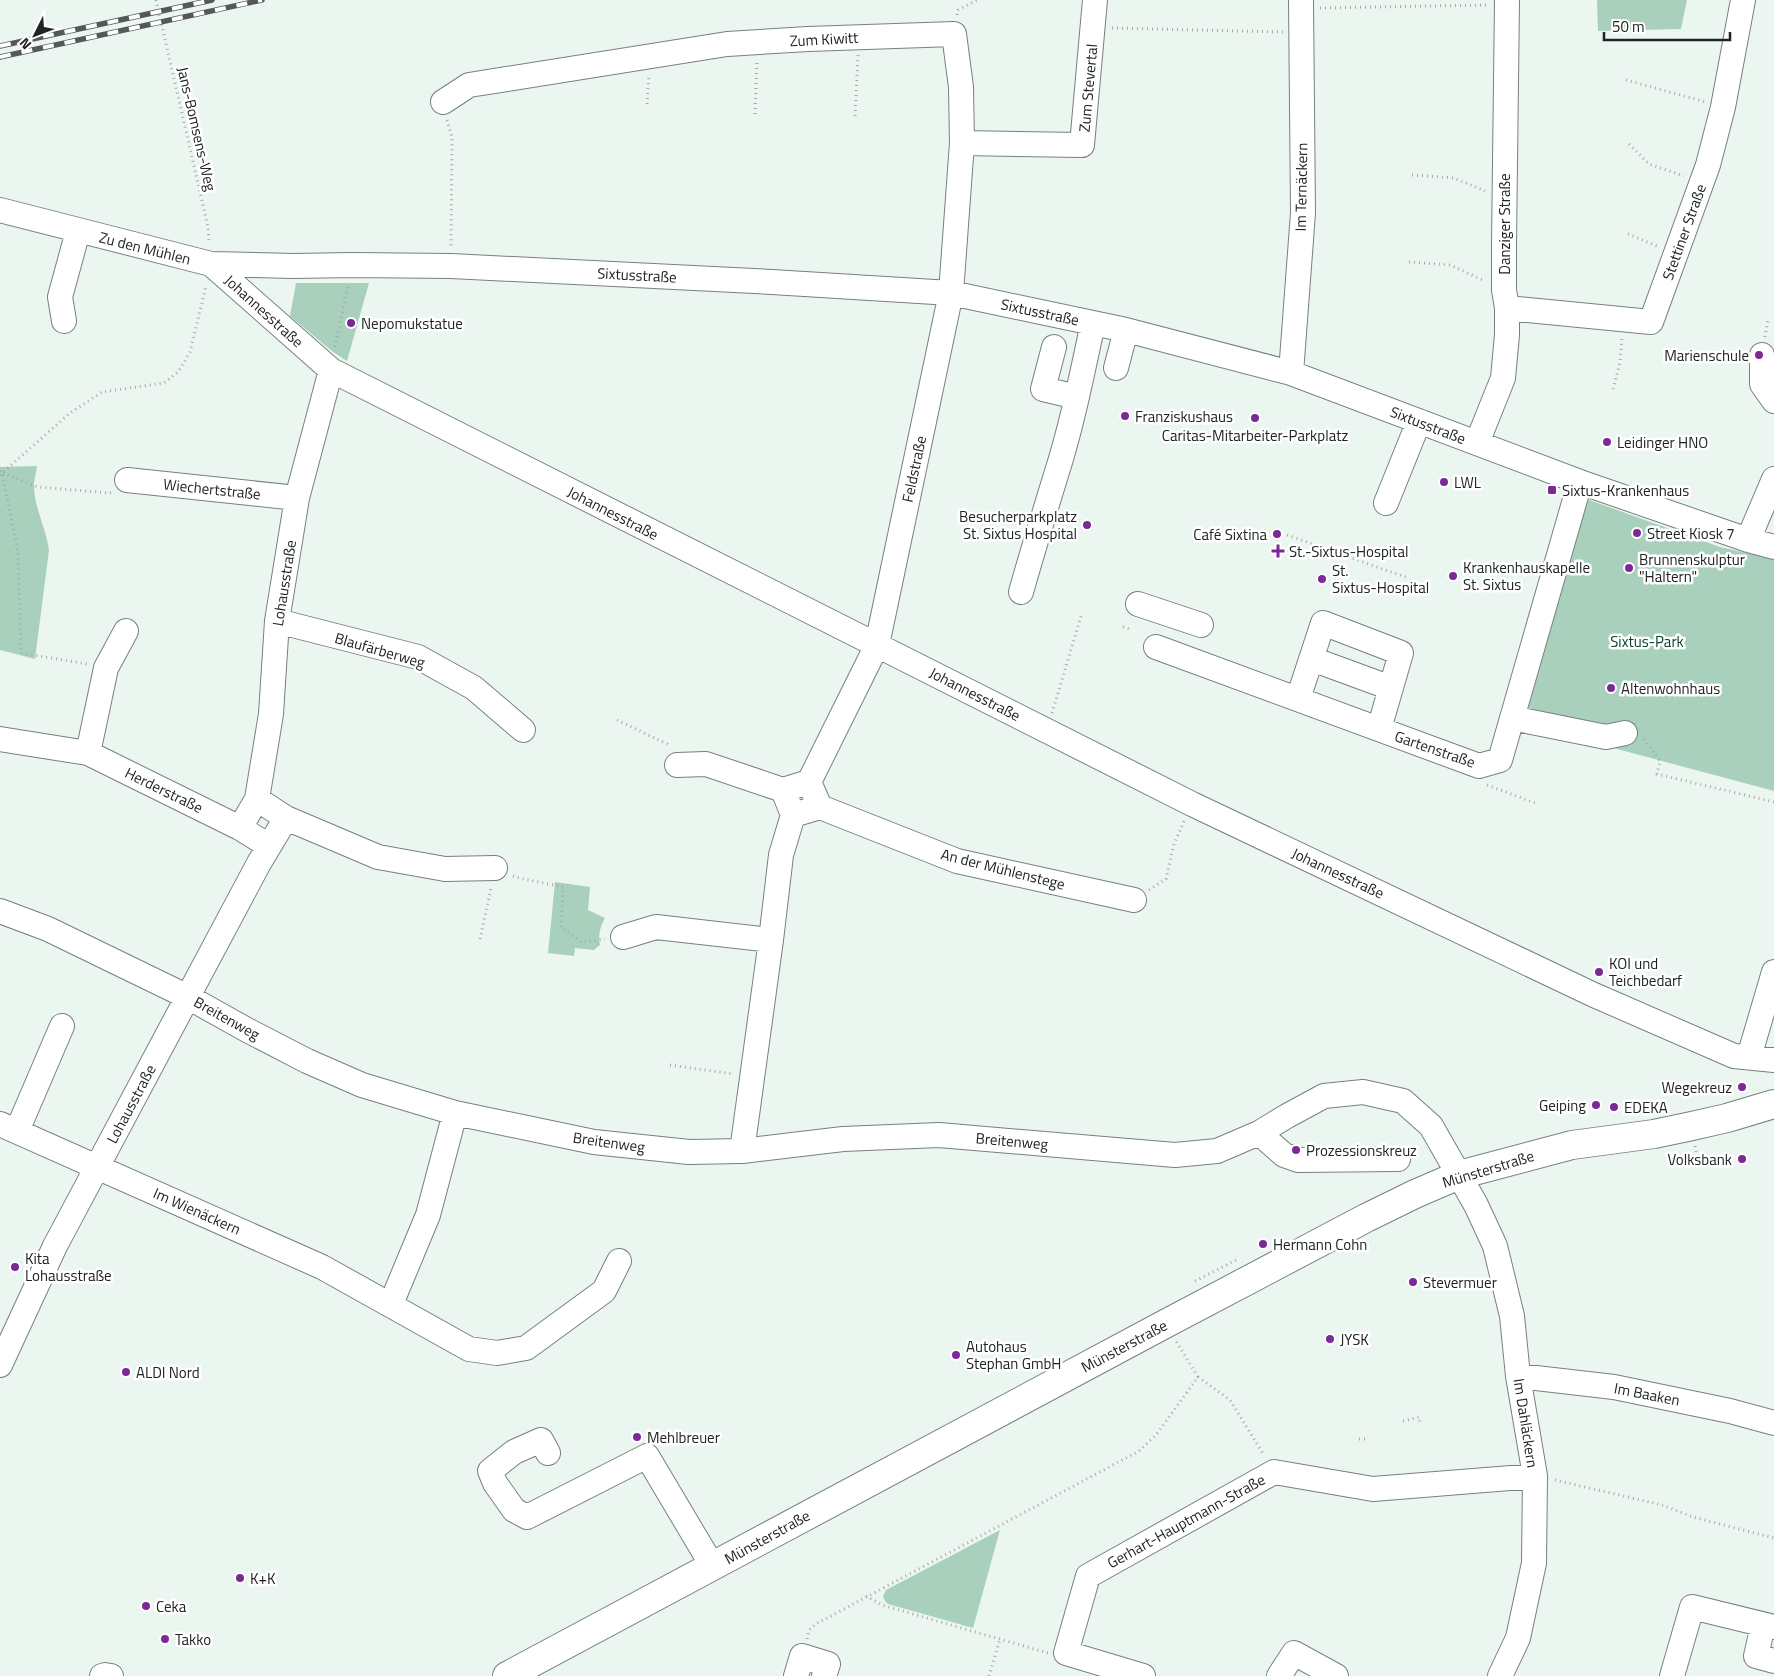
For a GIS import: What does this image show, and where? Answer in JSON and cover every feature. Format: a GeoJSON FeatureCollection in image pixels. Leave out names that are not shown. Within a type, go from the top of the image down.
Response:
{"type":"FeatureCollection","features":[{"type":"Feature","properties":{"kind":"main road","name":"Münsterstraße"},"geometry":{"type":"LineString","coordinates":[[507,1676],[1366,1218],[1459,1175],[1572,1145],[1664,1132],[1727,1118],[1774,1104]]}},
{"type":"Feature","properties":{"kind":"street","name":"Zum Stevertal"},"geometry":{"type":"LineString","coordinates":[[962,143],[1082,145],[1095,0]]}},
{"type":"Feature","properties":{"kind":"street","name":"Stettiner Straße"},"geometry":{"type":"LineString","coordinates":[[1506,299],[1623,320],[1651,322],[1703,182],[1723,107],[1743,0]]}},
{"type":"Feature","properties":{"kind":"street","name":"Danziger Straße"},"geometry":{"type":"LineString","coordinates":[[1477,443],[1503,378],[1507,335],[1504,199],[1507,2]]}},
{"type":"Feature","properties":{"kind":"street","name":"Im Ternäckern"},"geometry":{"type":"LineString","coordinates":[[1290,373],[1303,213],[1301,4]]}},
{"type":"Feature","properties":{"kind":"street","name":"Zum Kiwitt"},"geometry":{"type":"LineString","coordinates":[[443,102],[469,85],[727,44],[954,34],[961,87],[962,143],[951,293]]}},
{"type":"Feature","properties":{"kind":"street","name":"Zu den Mühlen"},"geometry":{"type":"LineString","coordinates":[[0,210],[211,264]]}},
{"type":"Feature","properties":{"kind":"street","name":"Zu den Mühlen"},"geometry":{"type":"LineString","coordinates":[[64,321],[60,297],[78,231]]}},
{"type":"Feature","properties":{"kind":"street","name":"Sixtusstraße"},"geometry":{"type":"LineString","coordinates":[[211,264],[270,266],[352,264],[451,266],[951,293],[1126,330],[1290,373],[1580,482],[1748,540],[1774,547]]}},
{"type":"Feature","properties":{"kind":"street","name":"Johannesstraße"},"geometry":{"type":"LineString","coordinates":[[211,264],[331,370],[1192,804],[1594,995],[1734,1056],[1774,1060]]}},
{"type":"Feature","properties":{"kind":"street"},"geometry":{"type":"LineString","coordinates":[[254,302],[251,291],[254,279],[262,270],[270,266]]}},
{"type":"Feature","properties":{"kind":"street","name":"Feldstraße"},"geometry":{"type":"LineString","coordinates":[[878,645],[951,293]]}},
{"type":"Feature","properties":{"kind":"street"},"geometry":{"type":"LineString","coordinates":[[1021,592],[1041,520],[1057,474],[1093,323]]}},
{"type":"Feature","properties":{"kind":"street"},"geometry":{"type":"LineString","coordinates":[[1116,368],[1126,330]]}},
{"type":"Feature","properties":{"kind":"street"},"geometry":{"type":"LineString","coordinates":[[1054,347],[1044,389],[1077,396]]}},
{"type":"Feature","properties":{"kind":"street"},"geometry":{"type":"LineString","coordinates":[[1762,356],[1762,384],[1774,401]]}},
{"type":"Feature","properties":{"kind":"street","name":"Lohausstraße"},"geometry":{"type":"LineString","coordinates":[[240,828],[257,799],[271,714],[277,621],[297,498],[331,370]]}},
{"type":"Feature","properties":{"kind":"street"},"geometry":{"type":"LineString","coordinates":[[1386,503],[1419,421]]}},
{"type":"Feature","properties":{"kind":"street","name":"Wiechertstraße"},"geometry":{"type":"LineString","coordinates":[[127,480],[297,498]]}},
{"type":"Feature","properties":{"kind":"street"},"geometry":{"type":"LineString","coordinates":[[1748,540],[1774,480]]}},
{"type":"Feature","properties":{"kind":"street","name":"Gartenstraße"},"geometry":{"type":"LineString","coordinates":[[1156,648],[1479,766],[1500,760],[1580,482]]}},
{"type":"Feature","properties":{"kind":"street"},"geometry":{"type":"LineString","coordinates":[[1138,604],[1201,625]]}},
{"type":"Feature","properties":{"kind":"street","name":"Blaufärberweg"},"geometry":{"type":"LineString","coordinates":[[277,621],[418,658],[474,688],[523,730]]}},
{"type":"Feature","properties":{"kind":"street"},"geometry":{"type":"LineString","coordinates":[[1298,699],[1323,623],[1401,653],[1379,729]]}},
{"type":"Feature","properties":{"kind":"street"},"geometry":{"type":"LineString","coordinates":[[88,753],[106,668],[126,631]]}},
{"type":"Feature","properties":{"kind":"street"},"geometry":{"type":"LineString","coordinates":[[677,765],[706,764],[783,790],[809,782],[878,645]]}},
{"type":"Feature","properties":{"kind":"street"},"geometry":{"type":"LineString","coordinates":[[1312,659],[1391,688]]}},
{"type":"Feature","properties":{"kind":"street"},"geometry":{"type":"LineString","coordinates":[[1512,718],[1606,737],[1625,733]]}},
{"type":"Feature","properties":{"kind":"street","name":"Herderstraße"},"geometry":{"type":"LineString","coordinates":[[0,739],[88,753],[240,828]]}},
{"type":"Feature","properties":{"kind":"street"},"geometry":{"type":"LineString","coordinates":[[793,815],[820,807],[809,782]]}},
{"type":"Feature","properties":{"kind":"street"},"geometry":{"type":"LineString","coordinates":[[742,1151],[781,855],[793,815],[783,790]]}},
{"type":"Feature","properties":{"kind":"street"},"geometry":{"type":"LineString","coordinates":[[257,799],[286,818],[378,858],[445,869],[495,868]]}},
{"type":"Feature","properties":{"kind":"street","name":"An der Mühlenstege"},"geometry":{"type":"LineString","coordinates":[[820,807],[957,862],[1134,900]]}},
{"type":"Feature","properties":{"kind":"street","name":"Lohausstraße"},"geometry":{"type":"LineString","coordinates":[[0,1365],[55,1246],[269,846],[286,818]]}},
{"type":"Feature","properties":{"kind":"street"},"geometry":{"type":"LineString","coordinates":[[240,828],[269,846]]}},
{"type":"Feature","properties":{"kind":"street","name":"Breitenweg"},"geometry":{"type":"LineString","coordinates":[[0,911],[48,929],[188,997],[247,1030],[337,1076],[455,1113],[594,1142],[689,1152],[742,1151],[843,1139],[939,1135],[1175,1155],[1217,1151],[1259,1133],[1324,1096],[1363,1092],[1403,1100],[1431,1126],[1459,1175]]}},
{"type":"Feature","properties":{"kind":"street"},"geometry":{"type":"LineString","coordinates":[[624,937],[656,927],[771,940]]}},
{"type":"Feature","properties":{"kind":"street"},"geometry":{"type":"LineString","coordinates":[[1749,1057],[1774,972]]}},
{"type":"Feature","properties":{"kind":"street"},"geometry":{"type":"LineString","coordinates":[[8,1128],[62,1026]]}},
{"type":"Feature","properties":{"kind":"street"},"geometry":{"type":"LineString","coordinates":[[391,1304],[428,1215],[455,1113]]}},
{"type":"Feature","properties":{"kind":"street","name":"Im Wienäckern"},"geometry":{"type":"LineString","coordinates":[[8,1128],[98,1166],[322,1267],[470,1349],[497,1353],[526,1348],[604,1291],[619,1261]]}},
{"type":"Feature","properties":{"kind":"street"},"geometry":{"type":"LineString","coordinates":[[1259,1133],[1284,1155],[1298,1160],[1398,1159]]}},
{"type":"Feature","properties":{"kind":"street","name":"Im Dahläckern"},"geometry":{"type":"LineString","coordinates":[[1459,1175],[1495,1246],[1512,1316],[1518,1376],[1535,1476],[1534,1563],[1518,1638],[1500,1676]]}},
{"type":"Feature","properties":{"kind":"street","name":"Im Baaken"},"geometry":{"type":"LineString","coordinates":[[1518,1376],[1614,1387],[1730,1411],[1774,1423]]}},
{"type":"Feature","properties":{"kind":"street"},"geometry":{"type":"LineString","coordinates":[[548,1453],[541,1440],[514,1452],[490,1471],[495,1483],[514,1510],[527,1517],[648,1456],[713,1567]]}},
{"type":"Feature","properties":{"kind":"street","name":"Gerhart-Hauptmann-Straße"},"geometry":{"type":"LineString","coordinates":[[1066,1653],[1088,1576],[1274,1472],[1373,1488],[1535,1476]]}},
{"type":"Feature","properties":{"kind":"street"},"geometry":{"type":"LineString","coordinates":[[1672,1676],[1692,1607],[1769,1626],[1756,1656],[1774,1661]]}},
{"type":"Feature","properties":{"kind":"street"},"geometry":{"type":"LineString","coordinates":[[1066,1653],[1143,1676]]}},
{"type":"Feature","properties":{"kind":"street"},"geometry":{"type":"LineString","coordinates":[[1279,1676],[1294,1653],[1336,1676]]}},
{"type":"Feature","properties":{"kind":"street"},"geometry":{"type":"LineString","coordinates":[[799,1666],[828,1664],[824,1676]]}},
{"type":"Feature","properties":{"kind":"street"},"geometry":{"type":"LineString","coordinates":[[102,1676],[112,1676]]}},
{"type":"Feature","properties":{"kind":"path","name":"Jans-Bomsens-Weg"},"geometry":{"type":"LineString","coordinates":[[1,473],[70,413],[102,392],[164,383],[178,372],[190,352],[211,264],[208,227],[156,0]]}},
{"type":"Feature","properties":{"kind":"path"},"geometry":{"type":"LineString","coordinates":[[1301,4],[1507,2]]}},
{"type":"Feature","properties":{"kind":"path"},"geometry":{"type":"LineString","coordinates":[[1094,27],[1301,32]]}},
{"type":"Feature","properties":{"kind":"path"},"geometry":{"type":"LineString","coordinates":[[855,116],[859,37]]}},
{"type":"Feature","properties":{"kind":"path"},"geometry":{"type":"LineString","coordinates":[[754,114],[758,42]]}},
{"type":"Feature","properties":{"kind":"path"},"geometry":{"type":"LineString","coordinates":[[647,104],[650,57]]}},
{"type":"Feature","properties":{"kind":"path"},"geometry":{"type":"LineString","coordinates":[[1626,80],[1723,107]]}},
{"type":"Feature","properties":{"kind":"path"},"geometry":{"type":"LineString","coordinates":[[443,102],[452,138],[451,266]]}},
{"type":"Feature","properties":{"kind":"path"},"geometry":{"type":"LineString","coordinates":[[1629,144],[1649,164],[1703,182]]}},
{"type":"Feature","properties":{"kind":"path"},"geometry":{"type":"LineString","coordinates":[[1412,175],[1454,178],[1504,199]]}},
{"type":"Feature","properties":{"kind":"path"},"geometry":{"type":"LineString","coordinates":[[1628,234],[1677,254]]}},
{"type":"Feature","properties":{"kind":"path"},"geometry":{"type":"LineString","coordinates":[[1409,262],[1450,265],[1506,299]]}},
{"type":"Feature","properties":{"kind":"path"},"geometry":{"type":"LineString","coordinates":[[331,370],[352,264]]}},
{"type":"Feature","properties":{"kind":"path"},"geometry":{"type":"LineString","coordinates":[[1612,389],[1620,363],[1623,320]]}},
{"type":"Feature","properties":{"kind":"path"},"geometry":{"type":"LineString","coordinates":[[1,473],[38,487],[110,493],[127,480]]}},
{"type":"Feature","properties":{"kind":"path"},"geometry":{"type":"LineString","coordinates":[[1,473],[18,551],[21,653],[106,668]]}},
{"type":"Feature","properties":{"kind":"path"},"geometry":{"type":"LineString","coordinates":[[1287,535],[1408,578]]}},
{"type":"Feature","properties":{"kind":"path"},"geometry":{"type":"LineString","coordinates":[[1047,730],[1082,613]]}},
{"type":"Feature","properties":{"kind":"path"},"geometry":{"type":"LineString","coordinates":[[1122,627],[1132,630]]}},
{"type":"Feature","properties":{"kind":"path"},"geometry":{"type":"LineString","coordinates":[[617,720],[667,744],[677,765]]}},
{"type":"Feature","properties":{"kind":"path"},"geometry":{"type":"LineString","coordinates":[[1625,733],[1643,738],[1660,761],[1657,774],[1774,802]]}},
{"type":"Feature","properties":{"kind":"path"},"geometry":{"type":"LineString","coordinates":[[1485,785],[1535,803]]}},
{"type":"Feature","properties":{"kind":"path"},"geometry":{"type":"LineString","coordinates":[[1134,900],[1166,879],[1174,844],[1192,804]]}},
{"type":"Feature","properties":{"kind":"path"},"geometry":{"type":"LineString","coordinates":[[480,939],[495,868],[519,878],[563,887],[561,927],[581,942],[624,937]]}},
{"type":"Feature","properties":{"kind":"path"},"geometry":{"type":"LineString","coordinates":[[670,1065],[751,1076]]}},
{"type":"Feature","properties":{"kind":"path"},"geometry":{"type":"LineString","coordinates":[[1166,1324],[1198,1377],[1230,1400],[1274,1472]]}},
{"type":"Feature","properties":{"kind":"path"},"geometry":{"type":"LineString","coordinates":[[799,1666],[809,1630],[816,1624],[1139,1451],[1156,1435],[1198,1377]]}},
{"type":"Feature","properties":{"kind":"path"},"geometry":{"type":"LineString","coordinates":[[1403,1421],[1419,1417],[1420,1422]]}},
{"type":"Feature","properties":{"kind":"path"},"geometry":{"type":"LineString","coordinates":[[1360,1440],[1365,1439]]}},
{"type":"Feature","properties":{"kind":"path"},"geometry":{"type":"LineString","coordinates":[[1535,1476],[1662,1505],[1693,1516],[1774,1538]]}},
{"type":"Feature","properties":{"kind":"path"},"geometry":{"type":"LineString","coordinates":[[866,1596],[882,1605],[1050,1654],[1066,1653]]}},
{"type":"Feature","properties":{"kind":"path"},"geometry":{"type":"LineString","coordinates":[[989,1676],[1000,1639]]}},
{"type":"Feature","properties":{"kind":"green space"},"geometry":{"type":"Polygon","coordinates":[[[1597,0],[1687,0],[1681,29],[1598,31],[1597,0]]]}},
{"type":"Feature","properties":{"kind":"green space"},"geometry":{"type":"Polygon","coordinates":[[[296,283],[369,283],[347,361],[333,352],[290,316],[296,283]]]}},
{"type":"Feature","properties":{"kind":"green space"},"geometry":{"type":"Polygon","coordinates":[[[37,466],[34,491],[49,550],[35,659],[0,650],[0,467],[37,466]]]}},
{"type":"Feature","properties":{"kind":"green space","name":"Sixtus-Park"},"geometry":{"type":"Polygon","coordinates":[[[1570,493],[1720,547],[1774,559],[1774,791],[1520,723],[1570,493]]]}},
{"type":"Feature","properties":{"kind":"green space"},"geometry":{"type":"Polygon","coordinates":[[[555,882],[590,887],[588,910],[605,918],[600,931],[600,945],[594,950],[575,948],[574,956],[548,953],[555,882]]]}},
{"type":"Feature","properties":{"kind":"green space"},"geometry":{"type":"Polygon","coordinates":[[[1000,1530],[973,1628],[888,1604],[885,1601],[883,1596],[886,1590],[1000,1530]]]}},
{"type":"Feature","properties":{"kind":"railway"},"geometry":{"type":"LineString","coordinates":[[0,46],[212,0]]}},
{"type":"Feature","properties":{"kind":"railway"},"geometry":{"type":"LineString","coordinates":[[0,57],[262,0]]}},
{"type":"Feature","properties":{"kind":"place","name":"Nepomukstatue"},"geometry":{"type":"Point","coordinates":[351,323]}},
{"type":"Feature","properties":{"kind":"place","name":"Marienschule"},"geometry":{"type":"Point","coordinates":[1759,355]}},
{"type":"Feature","properties":{"kind":"place","name":"Franziskushaus"},"geometry":{"type":"Point","coordinates":[1125,416]}},
{"type":"Feature","properties":{"kind":"place","name":"Caritas-Mitarbeiter-Parkplatz"},"geometry":{"type":"Point","coordinates":[1255,418]}},
{"type":"Feature","properties":{"kind":"place","name":"Leidinger HNO"},"geometry":{"type":"Point","coordinates":[1607,442]}},
{"type":"Feature","properties":{"kind":"place","name":"LWL"},"geometry":{"type":"Point","coordinates":[1444,482]}},
{"type":"Feature","properties":{"kind":"place","name":"Sixtus-Krankenhaus"},"geometry":{"type":"Point","coordinates":[1552,490]}},
{"type":"Feature","properties":{"kind":"place","name":"Besucherparkplatz St. Sixtus Hospital"},"geometry":{"type":"Point","coordinates":[1087,525]}},
{"type":"Feature","properties":{"kind":"place","name":"Street Kiosk 7"},"geometry":{"type":"Point","coordinates":[1637,533]}},
{"type":"Feature","properties":{"kind":"place","name":"Café Sixtina"},"geometry":{"type":"Point","coordinates":[1277,534]}},
{"type":"Feature","properties":{"kind":"place","name":"St.-Sixtus-Hospital"},"geometry":{"type":"Point","coordinates":[1278,551]}},
{"type":"Feature","properties":{"kind":"place","name":"Brunnenskulptur \"Haltern\""},"geometry":{"type":"Point","coordinates":[1629,568]}},
{"type":"Feature","properties":{"kind":"place","name":"Krankenhauskapelle St. Sixtus"},"geometry":{"type":"Point","coordinates":[1453,576]}},
{"type":"Feature","properties":{"kind":"place","name":"St. Sixtus-Hospital"},"geometry":{"type":"Point","coordinates":[1322,579]}},
{"type":"Feature","properties":{"kind":"place","name":"Altenwohnhaus"},"geometry":{"type":"Point","coordinates":[1611,688]}},
{"type":"Feature","properties":{"kind":"place","name":"KOI und Teichbedarf"},"geometry":{"type":"Point","coordinates":[1599,972]}},
{"type":"Feature","properties":{"kind":"place","name":"Wegekreuz"},"geometry":{"type":"Point","coordinates":[1742,1087]}},
{"type":"Feature","properties":{"kind":"place","name":"Geiping"},"geometry":{"type":"Point","coordinates":[1596,1105]}},
{"type":"Feature","properties":{"kind":"place","name":"EDEKA"},"geometry":{"type":"Point","coordinates":[1614,1107]}},
{"type":"Feature","properties":{"kind":"place","name":"Prozessionskreuz"},"geometry":{"type":"Point","coordinates":[1296,1150]}},
{"type":"Feature","properties":{"kind":"place","name":"Volksbank"},"geometry":{"type":"Point","coordinates":[1742,1159]}},
{"type":"Feature","properties":{"kind":"place","name":"Hermann Cohn"},"geometry":{"type":"Point","coordinates":[1263,1244]}},
{"type":"Feature","properties":{"kind":"place","name":"Kita Lohausstraße"},"geometry":{"type":"Point","coordinates":[15,1267]}},
{"type":"Feature","properties":{"kind":"place","name":"Stevermuer"},"geometry":{"type":"Point","coordinates":[1413,1282]}},
{"type":"Feature","properties":{"kind":"place","name":"JYSK"},"geometry":{"type":"Point","coordinates":[1330,1339]}},
{"type":"Feature","properties":{"kind":"place","name":"Autohaus Stephan GmbH"},"geometry":{"type":"Point","coordinates":[956,1355]}},
{"type":"Feature","properties":{"kind":"place","name":"ALDI Nord"},"geometry":{"type":"Point","coordinates":[126,1372]}},
{"type":"Feature","properties":{"kind":"place","name":"Mehlbreuer"},"geometry":{"type":"Point","coordinates":[637,1437]}},
{"type":"Feature","properties":{"kind":"place","name":"K+K"},"geometry":{"type":"Point","coordinates":[240,1578]}},
{"type":"Feature","properties":{"kind":"place","name":"Ceka"},"geometry":{"type":"Point","coordinates":[146,1606]}},
{"type":"Feature","properties":{"kind":"place","name":"Takko"},"geometry":{"type":"Point","coordinates":[165,1639]}}]}
